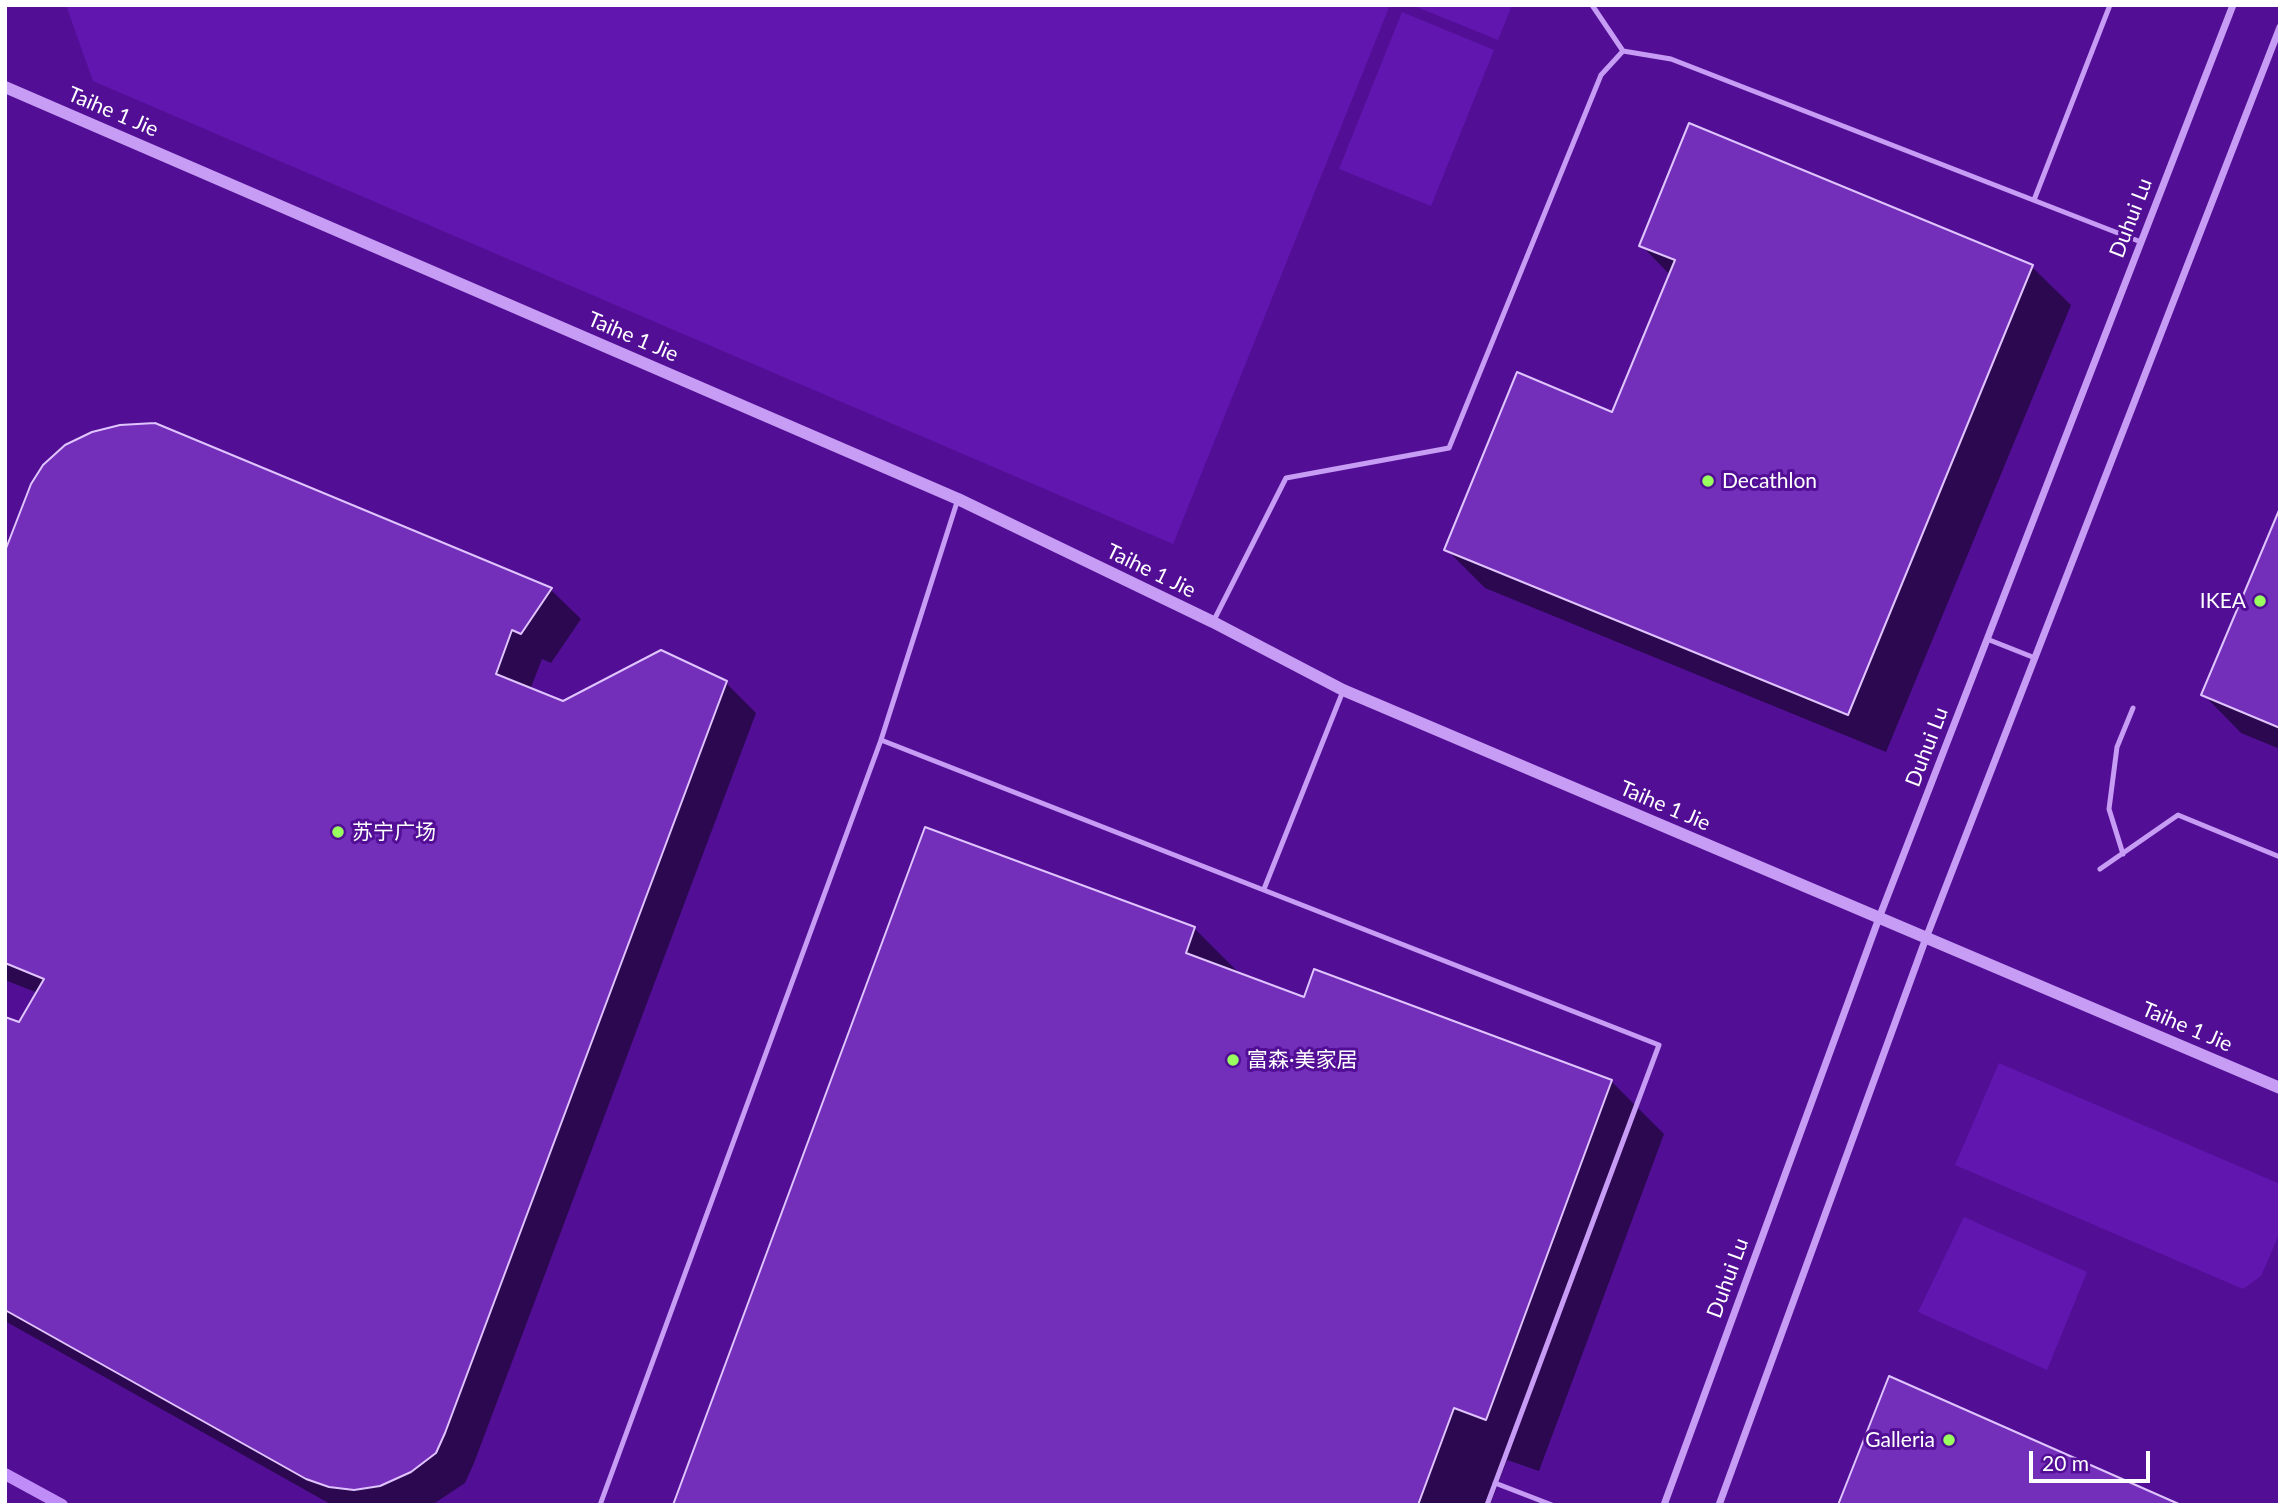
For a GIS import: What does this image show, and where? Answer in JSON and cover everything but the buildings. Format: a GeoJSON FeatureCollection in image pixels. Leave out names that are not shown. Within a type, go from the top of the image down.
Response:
{"type":"FeatureCollection","features":[{"type":"Feature","properties":{"kind":"street","name":"Duhui Lu"},"geometry":{"type":"LineString","coordinates":[[1664,1505],[1879,918],[2233,5]]}},
{"type":"Feature","properties":{"kind":"street"},"geometry":{"type":"LineString","coordinates":[[1719,1505],[1926,938],[2280,27]]}},
{"type":"Feature","properties":{"kind":"street","name":"Taihe 1 Jie"},"geometry":{"type":"LineString","coordinates":[[5,87],[958,499],[1213,622],[1343,690],[2280,1088]]}},
{"type":"Feature","properties":{"kind":"lane"},"geometry":{"type":"LineString","coordinates":[[1592,5],[1623,51],[1671,59],[2141,242]]}},
{"type":"Feature","properties":{"kind":"lane"},"geometry":{"type":"LineString","coordinates":[[2034,200],[2110,5]]}},
{"type":"Feature","properties":{"kind":"lane"},"geometry":{"type":"LineString","coordinates":[[1213,622],[1286,478],[1449,448],[1601,75],[1623,51]]}},
{"type":"Feature","properties":{"kind":"lane"},"geometry":{"type":"LineString","coordinates":[[600,1505],[881,740],[958,499]]}},
{"type":"Feature","properties":{"kind":"lane"},"geometry":{"type":"LineString","coordinates":[[1987,639],[2035,658]]}},
{"type":"Feature","properties":{"kind":"lane"},"geometry":{"type":"LineString","coordinates":[[1264,890],[1343,690]]}},
{"type":"Feature","properties":{"kind":"lane"},"geometry":{"type":"LineString","coordinates":[[2123,854],[2109,809],[2117,747],[2133,708]]}},
{"type":"Feature","properties":{"kind":"lane"},"geometry":{"type":"LineString","coordinates":[[881,740],[1659,1045],[1487,1505]]}},
{"type":"Feature","properties":{"kind":"lane"},"geometry":{"type":"LineString","coordinates":[[2100,869],[2178,816],[2280,856]]}},
{"type":"Feature","properties":{"kind":"lane"},"geometry":{"type":"LineString","coordinates":[[1495,1483],[1552,1505]]}},
{"type":"Feature","properties":{"kind":"shaded area"},"geometry":{"type":"Polygon","coordinates":[[[66,5],[1390,5],[1173,544],[93,81],[66,5]]]}},
{"type":"Feature","properties":{"kind":"shaded area"},"geometry":{"type":"Polygon","coordinates":[[[1412,5],[1512,5],[1498,40],[1412,5]]]}},
{"type":"Feature","properties":{"kind":"shaded area"},"geometry":{"type":"Polygon","coordinates":[[[1402,12],[1494,50],[1431,206],[1339,169],[1402,12]]]}},
{"type":"Feature","properties":{"kind":"shaded area"},"geometry":{"type":"Polygon","coordinates":[[[1999,1063],[2280,1184],[2280,1232],[2261,1276],[2243,1289],[1955,1165],[1999,1063]]]}},
{"type":"Feature","properties":{"kind":"shaded area"},"geometry":{"type":"Polygon","coordinates":[[[1964,1217],[2087,1272],[2047,1370],[1918,1312],[1964,1217]]]}},
{"type":"Feature","properties":{"kind":"waterway"},"geometry":{"type":"LineString","coordinates":[[5,1474],[62,1505]]}},
{"type":"Feature","properties":{"kind":"place","name":"Decathlon"},"geometry":{"type":"Point","coordinates":[1708,481]}},
{"type":"Feature","properties":{"kind":"place","name":"IKEA"},"geometry":{"type":"Point","coordinates":[2260,601]}},
{"type":"Feature","properties":{"kind":"place","name":"苏宁广场"},"geometry":{"type":"Point","coordinates":[338,832]}},
{"type":"Feature","properties":{"kind":"place","name":"富森·美家居"},"geometry":{"type":"Point","coordinates":[1233,1060]}},
{"type":"Feature","properties":{"kind":"place","name":"Galleria"},"geometry":{"type":"Point","coordinates":[1949,1440]}}]}
